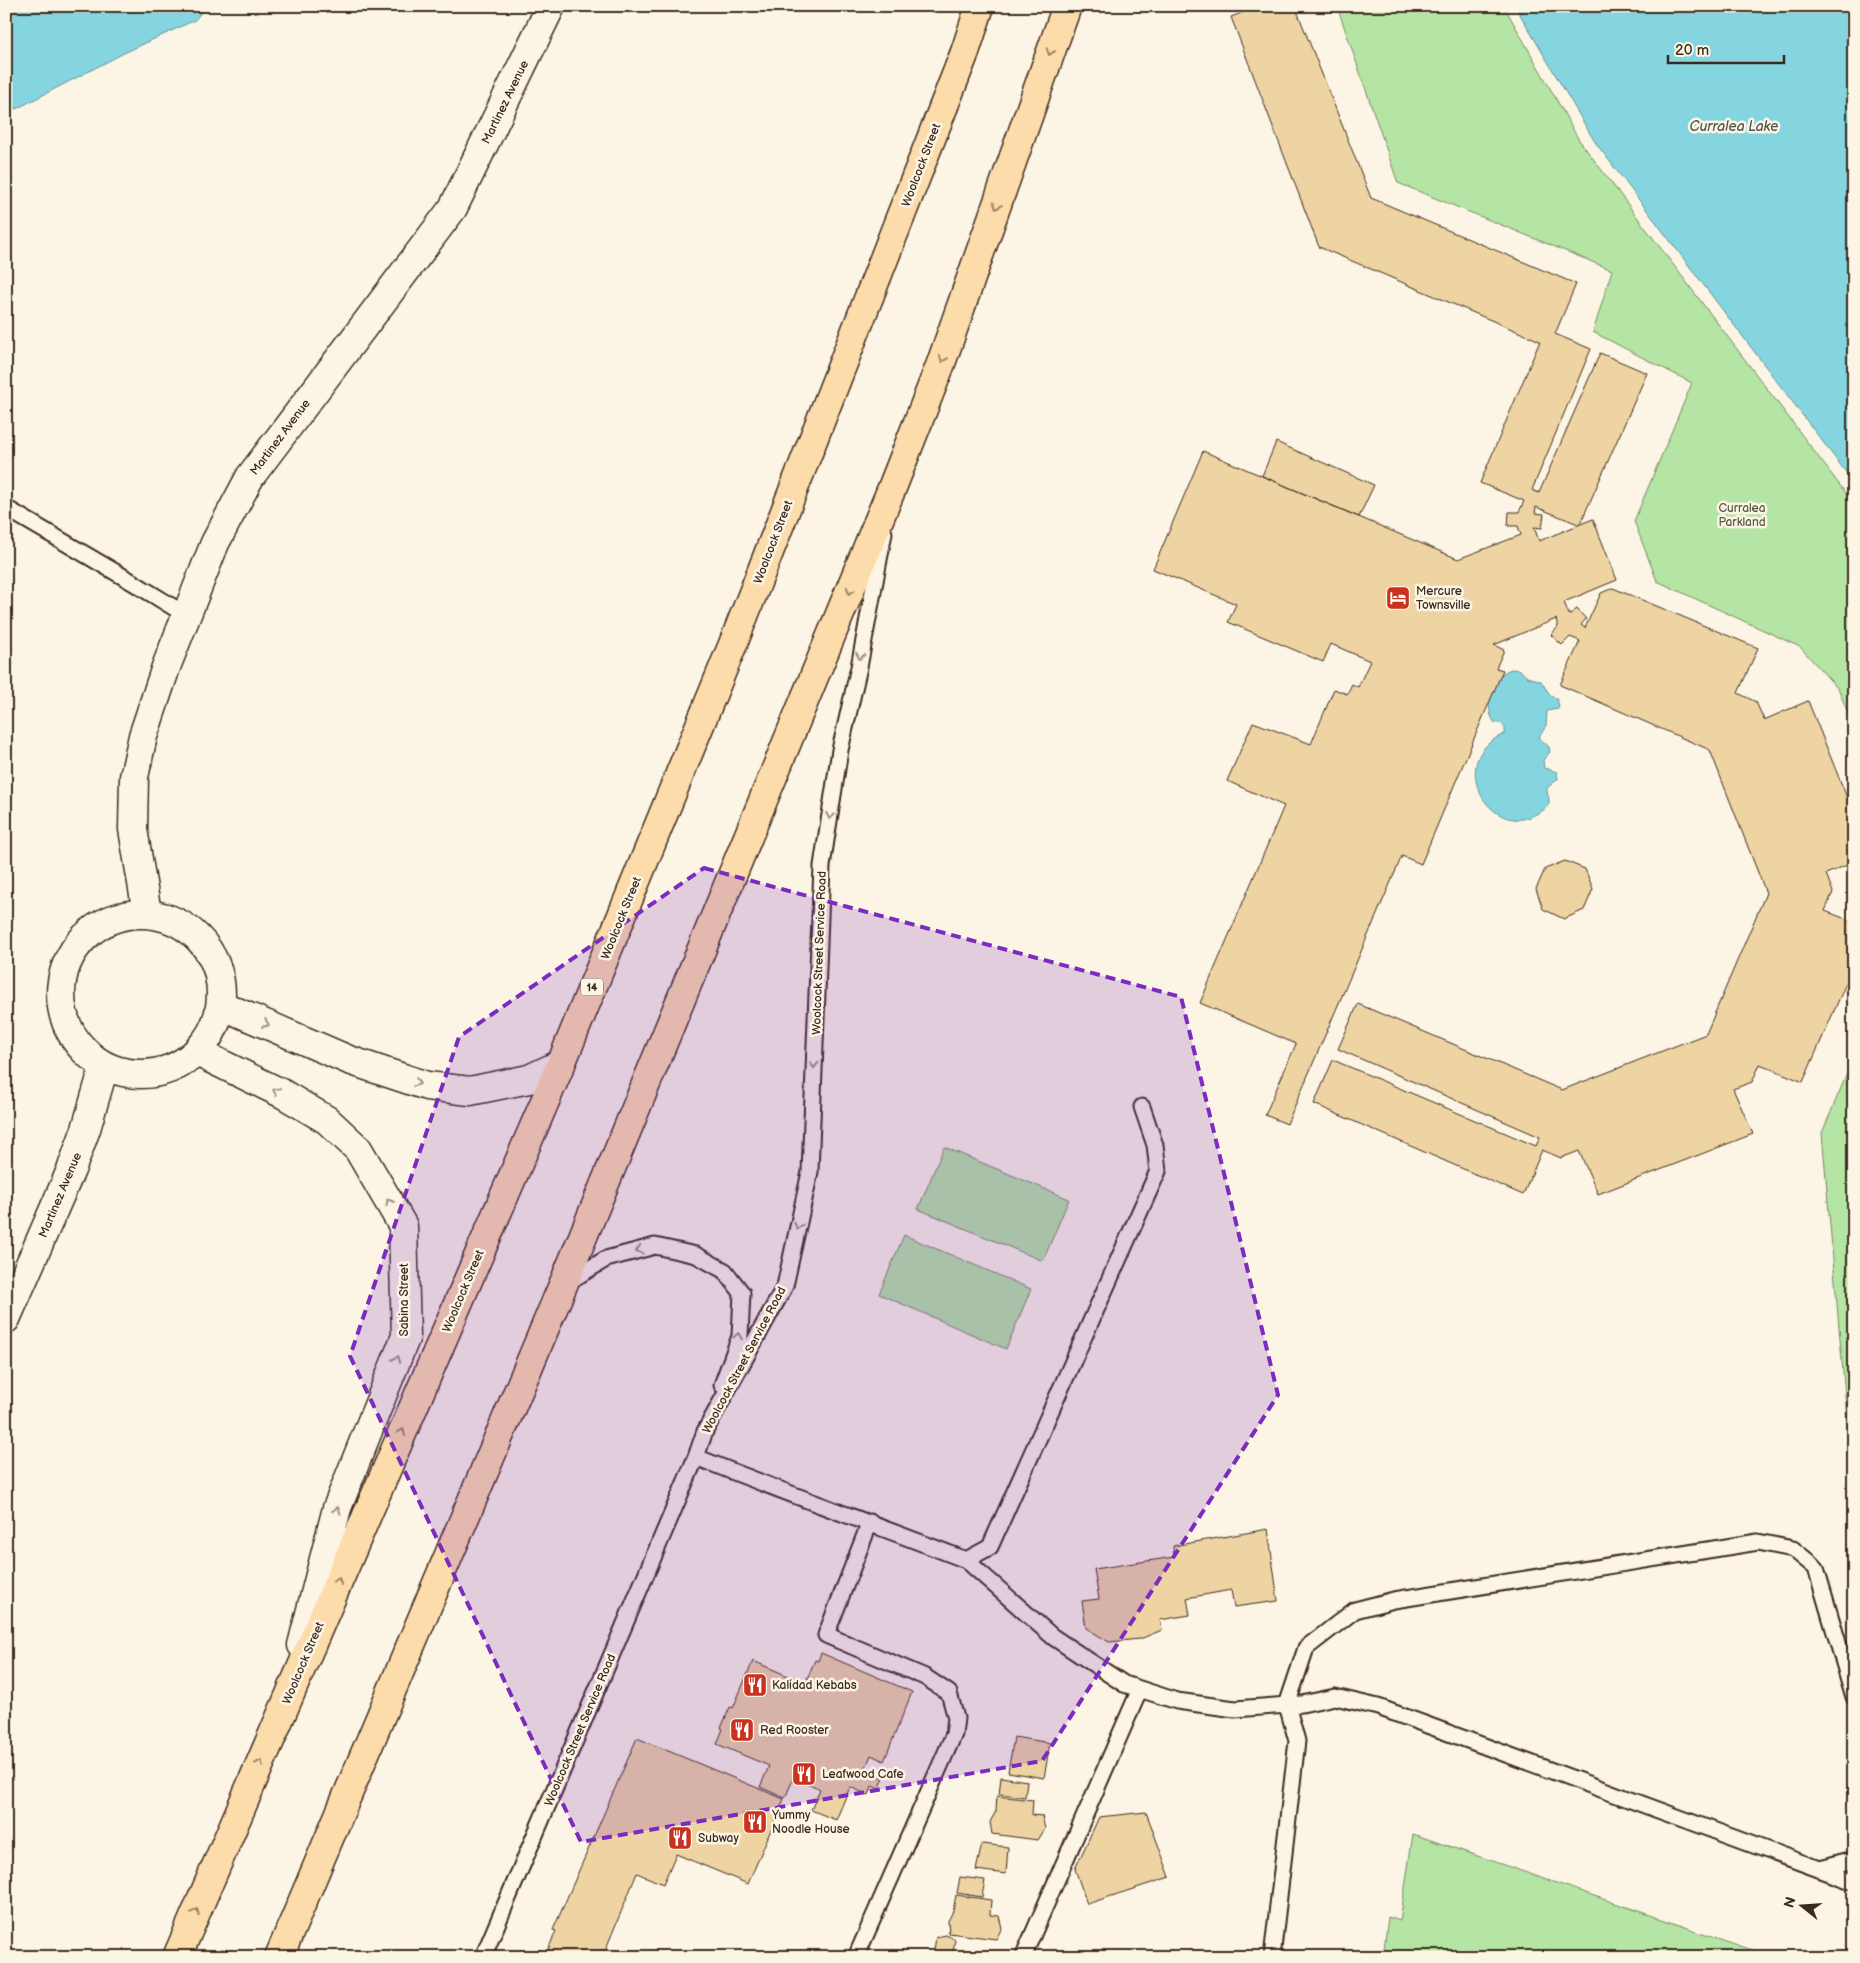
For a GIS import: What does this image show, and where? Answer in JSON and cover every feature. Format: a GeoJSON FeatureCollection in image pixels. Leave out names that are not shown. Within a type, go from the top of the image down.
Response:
{"type":"FeatureCollection","features":[{"type":"Feature","properties":{"kind":"main road","name":"Woolcock Street"},"geometry":{"type":"LineString","coordinates":[[177,1957],[561,1064],[733,644],[965,52],[980,6]]}},
{"type":"Feature","properties":{"kind":"main road"},"geometry":{"type":"LineString","coordinates":[[279,1957],[563,1284],[892,488],[940,366],[1066,6]]}},
{"type":"Feature","properties":{"kind":"street","name":"Martinez Avenue"},"geometry":{"type":"LineString","coordinates":[[147,913],[133,829],[134,777],[143,736],[166,667],[215,543],[250,477],[453,208],[551,6]]}},
{"type":"Feature","properties":{"kind":"street"},"geometry":{"type":"LineString","coordinates":[[147,913],[179,922],[201,940],[220,977],[221,1005],[212,1032],[198,1052],[174,1068],[147,1075],[131,1075],[104,1067],[82,1050],[69,1032],[61,1006],[62,977],[72,951],[94,928],[119,915],[147,913]]}},
{"type":"Feature","properties":{"kind":"street"},"geometry":{"type":"LineString","coordinates":[[221,1005],[349,1060],[427,1086],[470,1091],[529,1079],[561,1064]]}},
{"type":"Feature","properties":{"kind":"street","name":"Sabina Street"},"geometry":{"type":"LineString","coordinates":[[198,1052],[283,1094],[328,1120],[358,1149],[403,1226],[406,1336],[338,1508],[290,1693]]}},
{"type":"Feature","properties":{"kind":"street","name":"Martinez Avenue"},"geometry":{"type":"LineString","coordinates":[[6,1319],[71,1170],[104,1067]]}},
{"type":"Feature","properties":{"kind":"lane","name":"Woolcock Street Service Road"},"geometry":{"type":"LineString","coordinates":[[483,1957],[696,1457],[705,1431],[785,1286],[810,1172],[822,866],[840,750],[892,488]]}},
{"type":"Feature","properties":{"kind":"lane"},"geometry":{"type":"LineString","coordinates":[[6,508],[186,615]]}},
{"type":"Feature","properties":{"kind":"lane"},"geometry":{"type":"LineString","coordinates":[[966,1560],[990,1547],[1158,1171],[1155,1145],[1142,1106]]}},
{"type":"Feature","properties":{"kind":"lane"},"geometry":{"type":"LineString","coordinates":[[563,1284],[606,1259],[654,1246],[696,1255],[725,1271],[742,1293],[740,1336],[705,1431]]}},
{"type":"Feature","properties":{"kind":"lane"},"geometry":{"type":"LineString","coordinates":[[696,1457],[966,1560],[1053,1637],[1124,1684],[1177,1701],[1235,1709],[1287,1705],[1336,1697],[1378,1707],[1854,1882]]}},
{"type":"Feature","properties":{"kind":"lane"},"geometry":{"type":"LineString","coordinates":[[856,1957],[954,1734],[956,1718],[950,1693],[926,1677],[826,1635],[870,1522]]}},
{"type":"Feature","properties":{"kind":"lane"},"geometry":{"type":"LineString","coordinates":[[1272,1957],[1297,1741],[1287,1705],[1306,1648],[1354,1610],[1394,1600],[1758,1542],[1794,1549],[1816,1568],[1854,1697]]}},
{"type":"Feature","properties":{"kind":"lane"},"geometry":{"type":"LineString","coordinates":[[1023,1957],[1140,1689]]}},
{"type":"Feature","properties":{"kind":"lane"},"geometry":{"type":"LineString","coordinates":[[1819,1869],[1854,1860]]}},
{"type":"Feature","properties":{"kind":"highlighted area"},"geometry":{"type":"Polygon","coordinates":[[[704,868],[1181,997],[1278,1395],[1042,1761],[581,1842],[350,1356],[459,1037],[704,868]]]}},
{"type":"Feature","properties":{"kind":"green space","name":"Curralea Parkland"},"geometry":{"type":"Polygon","coordinates":[[[1337,6],[1504,6],[1579,140],[1854,504],[1854,729],[1839,690],[1800,647],[1657,581],[1634,521],[1692,383],[1593,332],[1612,270],[1398,183],[1337,6]]]}},
{"type":"Feature","properties":{"kind":"green space"},"geometry":{"type":"Polygon","coordinates":[[[1854,1057],[1854,1439],[1848,1430],[1822,1133],[1854,1057]]]}},
{"type":"Feature","properties":{"kind":"green space"},"geometry":{"type":"Polygon","coordinates":[[[944,1147],[1069,1199],[1043,1261],[918,1209],[944,1147]]]}},
{"type":"Feature","properties":{"kind":"green space"},"geometry":{"type":"Polygon","coordinates":[[[904,1235],[1031,1289],[1006,1349],[879,1294],[904,1235]]]}},
{"type":"Feature","properties":{"kind":"green space"},"geometry":{"type":"Polygon","coordinates":[[[1413,1834],[1773,1957],[1383,1957],[1388,1917],[1400,1921],[1413,1834]]]}},
{"type":"Feature","properties":{"kind":"water"},"geometry":{"type":"Polygon","coordinates":[[[6,6],[206,6],[195,20],[124,53],[16,109],[6,107],[6,6]]]}},
{"type":"Feature","properties":{"kind":"water","name":"Curralea Lake"},"geometry":{"type":"Polygon","coordinates":[[[1515,6],[1854,6],[1854,483],[1595,142],[1515,6]]]}},
{"type":"Feature","properties":{"kind":"water"},"geometry":{"type":"Polygon","coordinates":[[[1511,669],[1520,670],[1527,677],[1541,681],[1550,695],[1557,699],[1559,706],[1558,709],[1547,711],[1546,726],[1539,737],[1549,747],[1550,752],[1543,760],[1544,768],[1557,772],[1558,779],[1547,788],[1549,801],[1546,808],[1520,819],[1504,817],[1490,807],[1480,793],[1476,777],[1477,760],[1487,745],[1505,734],[1505,728],[1501,723],[1495,723],[1491,716],[1489,700],[1494,684],[1504,672],[1511,669]]]}},
{"type":"Feature","properties":{"kind":"building","name":"Mercure Townsville"},"geometry":{"type":"Polygon","coordinates":[[[1259,6],[1295,6],[1371,198],[1576,284],[1555,334],[1591,349],[1532,490],[1539,493],[1600,353],[1647,373],[1581,522],[1578,524],[1536,507],[1535,513],[1544,514],[1542,528],[1534,527],[1539,541],[1593,519],[1617,580],[1564,602],[1569,615],[1577,609],[1586,619],[1581,625],[1585,628],[1601,593],[1613,588],[1758,648],[1738,693],[1756,702],[1764,720],[1808,701],[1854,815],[1854,862],[1826,874],[1833,892],[1825,911],[1854,922],[1854,965],[1803,1082],[1760,1064],[1752,1082],[1733,1089],[1753,1134],[1598,1194],[1579,1151],[1561,1158],[1542,1150],[1523,1195],[1314,1104],[1333,1060],[1536,1146],[1540,1137],[1338,1049],[1358,1004],[1562,1090],[1706,1034],[1766,893],[1710,750],[1560,685],[1580,641],[1570,637],[1562,645],[1551,635],[1558,627],[1556,619],[1494,645],[1504,650],[1496,668],[1503,670],[1421,864],[1402,856],[1287,1124],[1265,1115],[1296,1044],[1200,1003],[1284,806],[1227,781],[1253,722],[1311,744],[1334,689],[1347,694],[1352,684],[1358,687],[1370,661],[1331,644],[1323,662],[1228,622],[1236,604],[1153,569],[1203,451],[1458,559],[1521,535],[1518,526],[1508,526],[1509,512],[1519,512],[1524,501],[1480,483],[1540,341],[1319,247],[1231,17],[1259,6]]]}},
{"type":"Feature","properties":{"kind":"building"},"geometry":{"type":"Polygon","coordinates":[[[1276,442],[1374,485],[1359,517],[1262,476],[1276,442]]]}},
{"type":"Feature","properties":{"kind":"building"},"geometry":{"type":"Polygon","coordinates":[[[1565,861],[1585,869],[1593,889],[1584,910],[1564,919],[1543,909],[1536,889],[1545,869],[1565,861]]]}},
{"type":"Feature","properties":{"kind":"building"},"geometry":{"type":"Polygon","coordinates":[[[1268,1529],[1278,1601],[1234,1607],[1231,1590],[1187,1598],[1190,1615],[1160,1620],[1162,1630],[1140,1639],[1109,1642],[1086,1628],[1082,1601],[1099,1599],[1094,1569],[1174,1557],[1173,1546],[1268,1529]]]}},
{"type":"Feature","properties":{"kind":"building"},"geometry":{"type":"Polygon","coordinates":[[[821,1653],[912,1692],[884,1761],[871,1755],[864,1772],[877,1778],[878,1776],[884,1778],[879,1789],[872,1786],[869,1795],[850,1787],[836,1820],[811,1810],[820,1789],[794,1777],[785,1798],[760,1787],[769,1766],[717,1744],[723,1729],[721,1728],[730,1707],[733,1708],[753,1661],[807,1684],[809,1680],[807,1679],[815,1660],[818,1661],[821,1653]]]}},
{"type":"Feature","properties":{"kind":"building"},"geometry":{"type":"Polygon","coordinates":[[[1014,1737],[1050,1743],[1044,1778],[1008,1772],[1014,1737]]]}},
{"type":"Feature","properties":{"kind":"building","name":"Subway"},"geometry":{"type":"Polygon","coordinates":[[[637,1738],[784,1799],[748,1884],[676,1854],[663,1884],[637,1873],[605,1951],[602,1950],[599,1957],[558,1957],[547,1952],[556,1931],[553,1930],[637,1738]]]}},
{"type":"Feature","properties":{"kind":"building"},"geometry":{"type":"Polygon","coordinates":[[[1001,1777],[1027,1781],[1025,1797],[999,1794],[1001,1777]]]}},
{"type":"Feature","properties":{"kind":"building"},"geometry":{"type":"Polygon","coordinates":[[[997,1796],[1033,1800],[1032,1815],[1042,1816],[1045,1829],[1038,1840],[992,1834],[990,1822],[996,1811],[997,1796]]]}},
{"type":"Feature","properties":{"kind":"building"},"geometry":{"type":"Polygon","coordinates":[[[1146,1812],[1170,1877],[1087,1904],[1075,1869],[1099,1817],[1146,1812]]]}},
{"type":"Feature","properties":{"kind":"building"},"geometry":{"type":"Polygon","coordinates":[[[982,1844],[1008,1847],[1006,1874],[976,1870],[982,1844]]]}},
{"type":"Feature","properties":{"kind":"building"},"geometry":{"type":"Polygon","coordinates":[[[960,1877],[985,1880],[982,1897],[957,1893],[960,1877]]]}},
{"type":"Feature","properties":{"kind":"building"},"geometry":{"type":"Polygon","coordinates":[[[956,1895],[991,1900],[990,1915],[999,1916],[1002,1928],[996,1939],[949,1933],[948,1921],[953,1911],[956,1895]]]}},
{"type":"Feature","properties":{"kind":"building"},"geometry":{"type":"Polygon","coordinates":[[[946,1935],[955,1939],[953,1954],[964,1957],[933,1957],[936,1937],[946,1935]]]}},
{"type":"Feature","properties":{"kind":"place","name":"Mercure Townsville"},"geometry":{"type":"Point","coordinates":[1398,598]}},
{"type":"Feature","properties":{"kind":"place","name":"Kalidad Kebabs"},"geometry":{"type":"Point","coordinates":[755,1685]}},
{"type":"Feature","properties":{"kind":"place","name":"Red Rooster"},"geometry":{"type":"Point","coordinates":[742,1730]}},
{"type":"Feature","properties":{"kind":"place","name":"Leafwood Cafe"},"geometry":{"type":"Point","coordinates":[804,1774]}},
{"type":"Feature","properties":{"kind":"place","name":"Yummy Noodle House"},"geometry":{"type":"Point","coordinates":[755,1822]}},
{"type":"Feature","properties":{"kind":"place","name":"Subway"},"geometry":{"type":"Point","coordinates":[680,1838]}}]}
